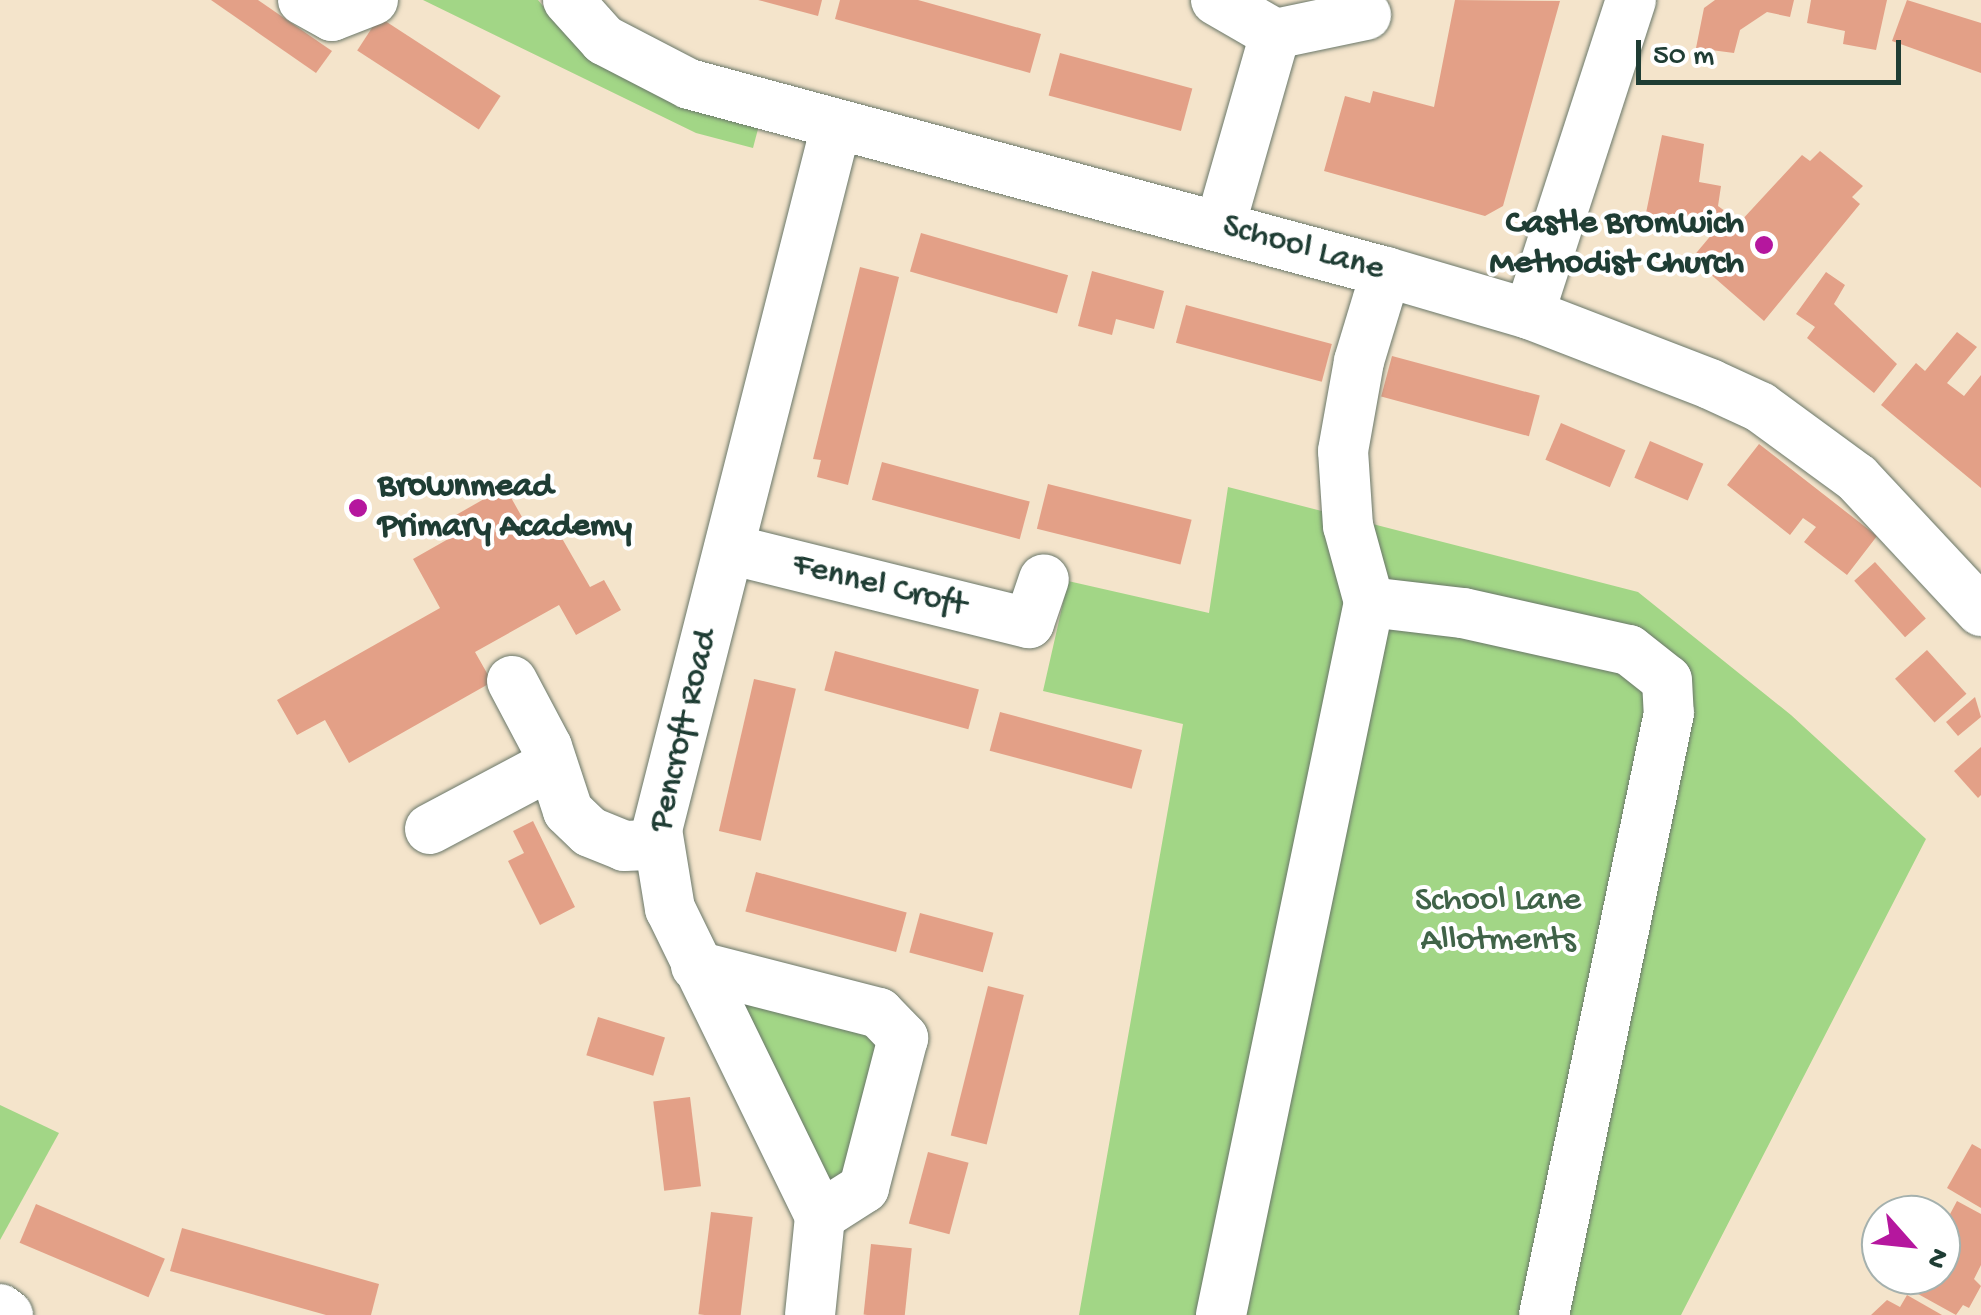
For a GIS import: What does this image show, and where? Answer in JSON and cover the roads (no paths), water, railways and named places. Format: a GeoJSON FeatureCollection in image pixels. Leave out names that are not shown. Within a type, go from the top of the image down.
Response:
{"type":"FeatureCollection","features":[{"type":"Feature","properties":{"kind":"street"},"geometry":{"type":"LineString","coordinates":[[303,0],[332,16],[373,0]]}},
{"type":"Feature","properties":{"kind":"street","name":"School Lane"},"geometry":{"type":"LineString","coordinates":[[568,0],[604,40],[648,67],[836,126],[1220,226],[1528,314],[1760,407],[1857,478],[1981,611]]}},
{"type":"Feature","properties":{"kind":"street"},"geometry":{"type":"LineString","coordinates":[[1216,0],[1275,34],[1366,15]]}},
{"type":"Feature","properties":{"kind":"street"},"geometry":{"type":"LineString","coordinates":[[1528,314],[1630,0]]}},
{"type":"Feature","properties":{"kind":"street"},"geometry":{"type":"LineString","coordinates":[[1220,226],[1275,34]]}},
{"type":"Feature","properties":{"kind":"street","name":"Pencroft Road"},"geometry":{"type":"LineString","coordinates":[[820,1216],[670,909],[657,845],[836,126]]}},
{"type":"Feature","properties":{"kind":"street"},"geometry":{"type":"LineString","coordinates":[[1221,1315],[1369,602],[1348,526],[1343,451],[1359,362],[1386,272]]}},
{"type":"Feature","properties":{"kind":"street","name":"Fennel Croft"},"geometry":{"type":"LineString","coordinates":[[729,549],[1032,621]]}},
{"type":"Feature","properties":{"kind":"street"},"geometry":{"type":"LineString","coordinates":[[1369,602],[1463,613],[1628,650],[1666,680],[1669,714],[1544,1315]]}},
{"type":"Feature","properties":{"kind":"street"},"geometry":{"type":"LineString","coordinates":[[512,680],[552,764],[568,811],[590,832],[624,846],[657,845]]}},
{"type":"Feature","properties":{"kind":"street"},"geometry":{"type":"LineString","coordinates":[[430,829],[552,764]]}},
{"type":"Feature","properties":{"kind":"street"},"geometry":{"type":"LineString","coordinates":[[696,966],[879,1013],[902,1038],[864,1188],[820,1216],[810,1315]]}},
{"type":"Feature","properties":{"kind":"street"},"geometry":{"type":"LineString","coordinates":[[0,1309],[8,1315]]}},
{"type":"Feature","properties":{"kind":"place","name":"Castle Bromwich Methodist Church"},"geometry":{"type":"Point","coordinates":[1764,245]}},
{"type":"Feature","properties":{"kind":"place","name":"Brownmead Primary Academy"},"geometry":{"type":"Point","coordinates":[358,508]}},
{"type":"Feature","properties":{"kind":"park label","name":"School Lane Allotments"},"geometry":{"type":"Point","coordinates":[1498,922]}}]}
